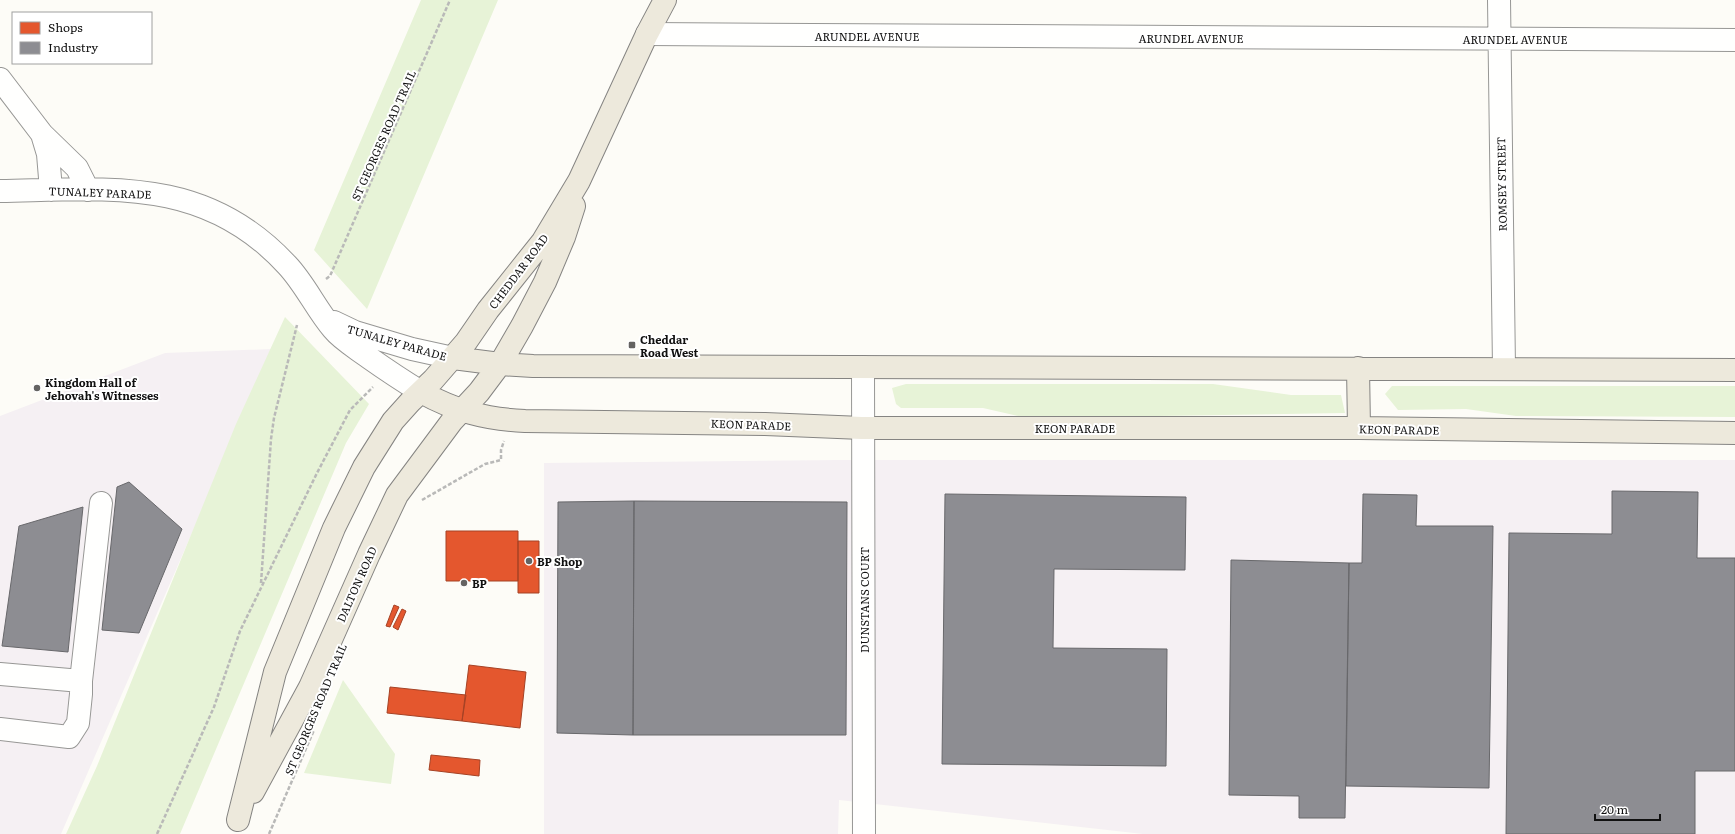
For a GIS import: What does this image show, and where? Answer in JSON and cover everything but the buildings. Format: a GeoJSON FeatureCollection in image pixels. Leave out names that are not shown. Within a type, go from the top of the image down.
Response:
{"type":"FeatureCollection","features":[{"type":"Feature","properties":{"kind":"main road","name":"CHEDDAR ROAD"},"geometry":{"type":"LineString","coordinates":[[647,34],[654,0]]}},
{"type":"Feature","properties":{"kind":"main road","name":"CHEDDAR ROAD"},"geometry":{"type":"LineString","coordinates":[[453,358],[488,310],[532,256],[579,182],[647,34],[665,0]]}},
{"type":"Feature","properties":{"kind":"main road","name":"CHEDDAR ROAD"},"geometry":{"type":"LineString","coordinates":[[500,364],[545,282],[568,226],[579,182]]}},
{"type":"Feature","properties":{"kind":"main road"},"geometry":{"type":"LineString","coordinates":[[453,358],[500,364],[549,366],[1504,368],[1735,370]]}},
{"type":"Feature","properties":{"kind":"main road","name":"DALTON ROAD"},"geometry":{"type":"LineString","coordinates":[[235,827],[275,672],[355,484],[371,453],[393,421],[453,358]]}},
{"type":"Feature","properties":{"kind":"main road","name":"DALTON ROAD"},"geometry":{"type":"LineString","coordinates":[[235,827],[310,687],[369,554],[398,495],[441,434],[461,410],[479,392],[500,364]]}},
{"type":"Feature","properties":{"kind":"main road"},"geometry":{"type":"LineString","coordinates":[[1358,368],[1359,428]]}},
{"type":"Feature","properties":{"kind":"main road","name":"KEON PARADE"},"geometry":{"type":"LineString","coordinates":[[421,392],[443,404],[461,410],[491,418],[519,420],[765,424],[862,428],[1359,428],[1735,433]]}},
{"type":"Feature","properties":{"kind":"street","name":"ROMSEY STREET"},"geometry":{"type":"LineString","coordinates":[[1499,0],[1504,368]]}},
{"type":"Feature","properties":{"kind":"street","name":"ARUNDEL AVENUE"},"geometry":{"type":"LineString","coordinates":[[647,34],[1735,40]]}},
{"type":"Feature","properties":{"kind":"street"},"geometry":{"type":"LineString","coordinates":[[0,79],[42,134],[77,168],[88,190]]}},
{"type":"Feature","properties":{"kind":"street"},"geometry":{"type":"LineString","coordinates":[[42,134],[48,154],[51,190]]}},
{"type":"Feature","properties":{"kind":"street","name":"TUNALEY PARADE"},"geometry":{"type":"LineString","coordinates":[[0,191],[137,191],[167,195],[197,204],[230,219],[262,240],[283,260],[306,288],[321,314],[332,328],[346,341],[389,372],[421,392]]}},
{"type":"Feature","properties":{"kind":"street","name":"TUNALEY PARADE"},"geometry":{"type":"LineString","coordinates":[[321,314],[355,332],[412,349],[453,358]]}},
{"type":"Feature","properties":{"kind":"street","name":"DUNSTANS COURT"},"geometry":{"type":"LineString","coordinates":[[863,367],[864,834]]}},
{"type":"Feature","properties":{"kind":"street"},"geometry":{"type":"LineString","coordinates":[[0,729],[69,737],[78,723],[81,681],[101,503]]}},
{"type":"Feature","properties":{"kind":"street"},"geometry":{"type":"LineString","coordinates":[[0,674],[81,681]]}},
{"type":"Feature","properties":{"kind":"path","name":"ST GEORGES ROAD TRAIL"},"geometry":{"type":"LineString","coordinates":[[330,276],[450,0]]}},
{"type":"Feature","properties":{"kind":"path"},"geometry":{"type":"LineString","coordinates":[[261,585],[271,439],[274,418],[298,325]]}},
{"type":"Feature","properties":{"kind":"path"},"geometry":{"type":"LineString","coordinates":[[157,834],[214,707],[235,643],[261,585],[350,410],[389,372]]}},
{"type":"Feature","properties":{"kind":"path"},"geometry":{"type":"LineString","coordinates":[[421,501],[485,464],[501,460]]}},
{"type":"Feature","properties":{"kind":"path","name":"ST GEORGES ROAD TRAIL"},"geometry":{"type":"LineString","coordinates":[[269,834],[315,727]]}},
{"type":"Feature","properties":{"kind":"shaded area"},"geometry":{"type":"Polygon","coordinates":[[[272,349],[61,834],[0,834],[0,416],[165,353],[272,349]]]}},
{"type":"Feature","properties":{"kind":"shaded area"},"geometry":{"type":"Polygon","coordinates":[[[839,460],[1735,460],[1735,834],[1143,834],[839,800],[838,834],[544,834],[544,463],[839,460]]]}},
{"type":"Feature","properties":{"kind":"green space"},"geometry":{"type":"Polygon","coordinates":[[[421,0],[498,0],[367,309],[314,250],[421,0]]]}},
{"type":"Feature","properties":{"kind":"green space"},"geometry":{"type":"Polygon","coordinates":[[[285,317],[369,404],[346,443],[180,834],[66,834],[97,766],[236,424],[285,317]]]}},
{"type":"Feature","properties":{"kind":"green space"},"geometry":{"type":"Polygon","coordinates":[[[906,384],[1213,384],[1291,395],[1341,395],[1345,413],[1027,418],[983,408],[901,408],[896,404],[892,388],[906,384]]]}},
{"type":"Feature","properties":{"kind":"green space"},"geometry":{"type":"Polygon","coordinates":[[[1392,386],[1735,386],[1735,417],[1516,416],[1466,409],[1398,410],[1385,394],[1392,386]]]}},
{"type":"Feature","properties":{"kind":"green space"},"geometry":{"type":"Polygon","coordinates":[[[343,680],[395,754],[391,784],[304,773],[343,680]]]}},
{"type":"Feature","properties":{"kind":"place","name":"Cheddar Road West"},"geometry":{"type":"Point","coordinates":[632,345]}},
{"type":"Feature","properties":{"kind":"place","name":"Kingdom Hall of Jehovah's Witnesses"},"geometry":{"type":"Point","coordinates":[37,388]}},
{"type":"Feature","properties":{"kind":"place","name":"BP Shop"},"geometry":{"type":"Point","coordinates":[529,561]}},
{"type":"Feature","properties":{"kind":"place","name":"BP"},"geometry":{"type":"Point","coordinates":[464,583]}}]}
